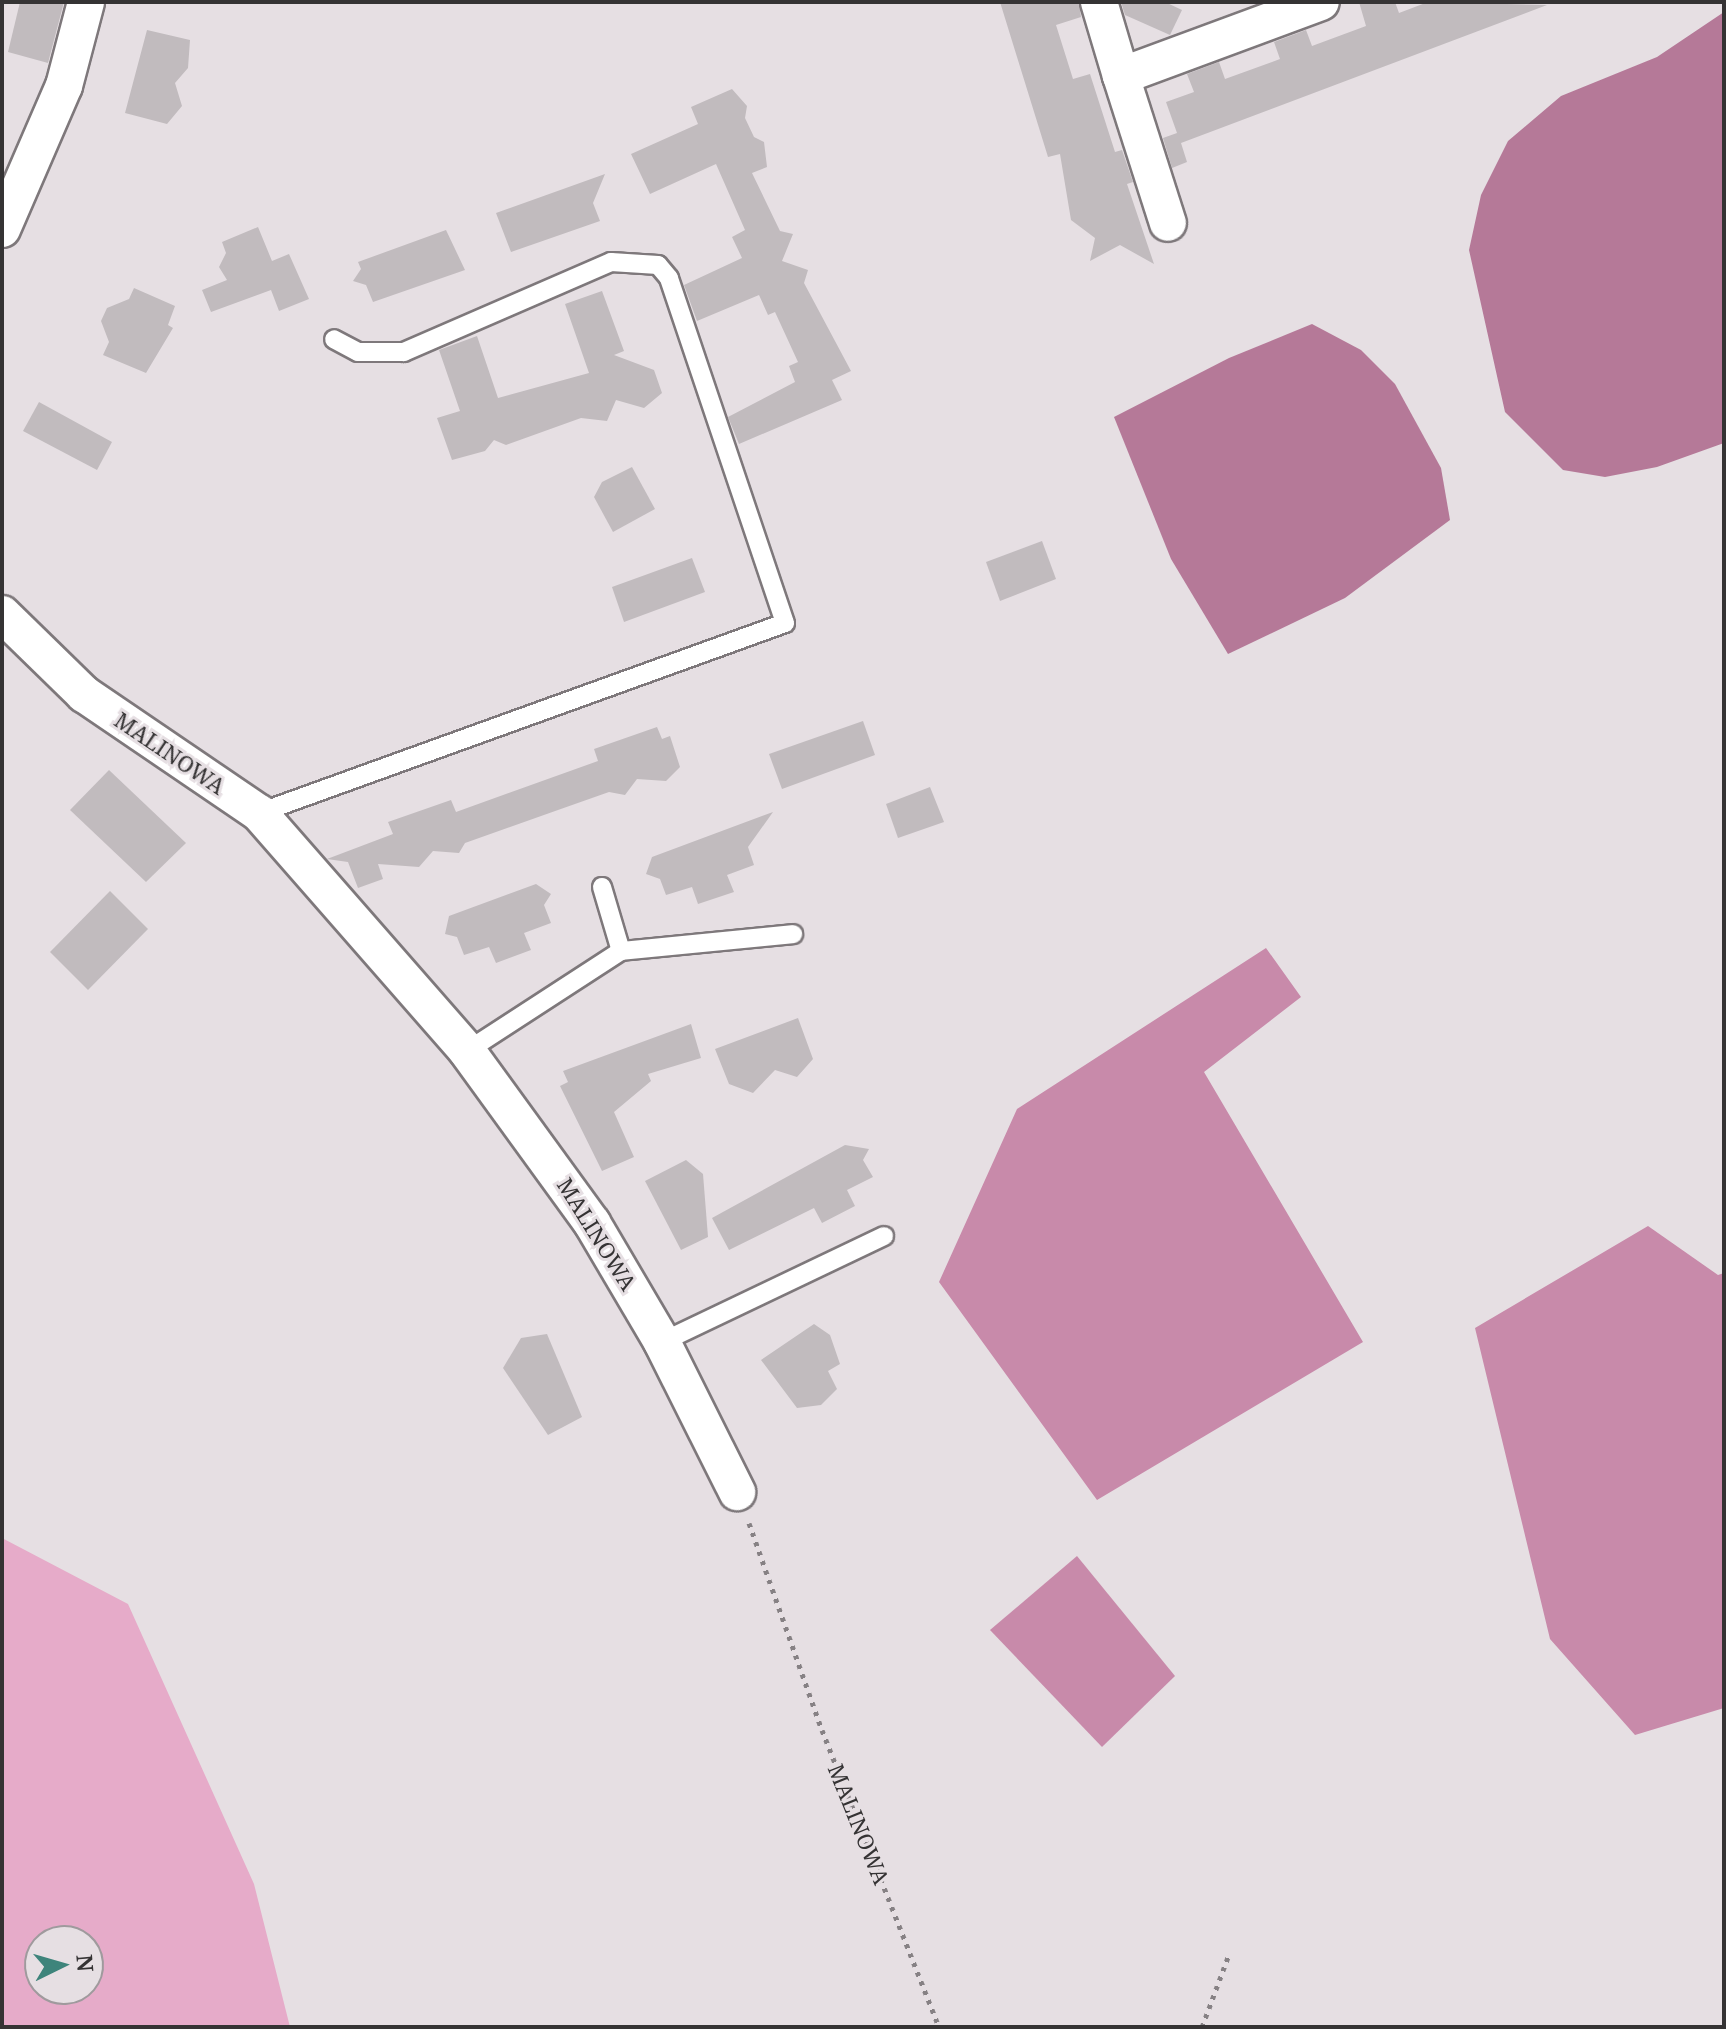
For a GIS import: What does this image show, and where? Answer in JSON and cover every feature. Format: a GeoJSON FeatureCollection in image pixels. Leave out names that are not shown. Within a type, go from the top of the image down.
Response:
{"type":"FeatureCollection","features":[{"type":"Feature","properties":{"kind":"street"},"geometry":{"type":"LineString","coordinates":[[2,229],[64,86],[86,2]]}},
{"type":"Feature","properties":{"kind":"street"},"geometry":{"type":"LineString","coordinates":[[1099,2],[1168,223]]}},
{"type":"Feature","properties":{"kind":"street"},"geometry":{"type":"LineString","coordinates":[[1121,76],[1321,2]]}},
{"type":"Feature","properties":{"kind":"street","name":"MALINOWA"},"geometry":{"type":"LineString","coordinates":[[2,614],[84,694],[259,813],[467,1051],[563,1177],[662,1342],[737,1492]]}},
{"type":"Feature","properties":{"kind":"lane"},"geometry":{"type":"LineString","coordinates":[[259,813],[785,623],[669,278],[658,265],[611,262],[404,352],[358,352],[334,339]]}},
{"type":"Feature","properties":{"kind":"lane"},"geometry":{"type":"LineString","coordinates":[[602,887],[621,951]]}},
{"type":"Feature","properties":{"kind":"lane"},"geometry":{"type":"LineString","coordinates":[[467,1051],[621,951],[793,934]]}},
{"type":"Feature","properties":{"kind":"lane"},"geometry":{"type":"LineString","coordinates":[[662,1342],[884,1236]]}},
{"type":"Feature","properties":{"kind":"path","name":"MALINOWA"},"geometry":{"type":"LineString","coordinates":[[737,1492],[822,1730],[939,2027]]}},
{"type":"Feature","properties":{"kind":"path"},"geometry":{"type":"LineString","coordinates":[[1202,2027],[1228,1957]]}},
{"type":"Feature","properties":{"kind":"shaded area"},"geometry":{"type":"Polygon","coordinates":[[[1724,12],[1724,443],[1657,467],[1605,477],[1563,470],[1505,412],[1469,250],[1481,195],[1508,141],[1561,96],[1657,57],[1724,12]]]}},
{"type":"Feature","properties":{"kind":"shaded area"},"geometry":{"type":"Polygon","coordinates":[[[1312,324],[1361,350],[1395,384],[1441,468],[1450,520],[1345,598],[1228,654],[1171,559],[1114,417],[1229,358],[1312,324]]]}},
{"type":"Feature","properties":{"kind":"shaded area"},"geometry":{"type":"Polygon","coordinates":[[[1266,948],[1301,997],[1204,1072],[1363,1342],[1097,1500],[939,1282],[1017,1109],[1266,948]]]}},
{"type":"Feature","properties":{"kind":"shaded area"},"geometry":{"type":"Polygon","coordinates":[[[1648,1226],[1718,1275],[1724,1273],[1724,1708],[1635,1735],[1550,1639],[1475,1328],[1648,1226]]]}},
{"type":"Feature","properties":{"kind":"shaded area"},"geometry":{"type":"Polygon","coordinates":[[[2,1538],[128,1604],[254,1884],[290,2027],[2,2027],[2,1538]]]}},
{"type":"Feature","properties":{"kind":"shaded area"},"geometry":{"type":"Polygon","coordinates":[[[1077,1556],[1175,1676],[1102,1747],[990,1630],[1077,1556]]]}},
{"type":"Feature","properties":{"kind":"building"},"geometry":{"type":"Polygon","coordinates":[[[20,2],[64,2],[48,63],[8,52],[20,2]]]}},
{"type":"Feature","properties":{"kind":"building"},"geometry":{"type":"Polygon","coordinates":[[[1000,2],[1079,2],[1081,17],[1056,25],[1073,79],[1090,74],[1115,152],[1122,150],[1133,182],[1127,184],[1154,264],[1120,245],[1090,261],[1095,238],[1071,220],[1060,154],[1048,157],[1000,2]]]}},
{"type":"Feature","properties":{"kind":"building"},"geometry":{"type":"Polygon","coordinates":[[[1121,2],[1165,2],[1182,10],[1170,35],[1125,15],[1121,2]]]}},
{"type":"Feature","properties":{"kind":"building"},"geometry":{"type":"Polygon","coordinates":[[[1359,2],[1395,2],[1399,13],[1428,2],[1547,5],[1181,143],[1187,162],[1172,168],[1163,138],[1177,133],[1166,102],[1194,92],[1187,74],[1219,62],[1225,79],[1280,59],[1274,42],[1306,30],[1312,46],[1366,26],[1359,2]]]}},
{"type":"Feature","properties":{"kind":"building"},"geometry":{"type":"Polygon","coordinates":[[[147,30],[190,40],[188,68],[175,83],[182,106],[167,124],[125,113],[147,30]]]}},
{"type":"Feature","properties":{"kind":"building"},"geometry":{"type":"Polygon","coordinates":[[[732,89],[747,106],[745,118],[754,137],[764,142],[767,167],[752,173],[780,231],[793,234],[782,261],[808,270],[804,283],[851,371],[832,380],[842,400],[739,444],[728,417],[795,382],[789,366],[798,362],[775,312],[768,315],[759,295],[697,321],[684,285],[742,258],[732,237],[745,230],[716,164],[650,194],[631,154],[698,124],[691,107],[732,89]]]}},
{"type":"Feature","properties":{"kind":"building"},"geometry":{"type":"Polygon","coordinates":[[[605,174],[593,203],[600,221],[511,252],[496,213],[605,174]]]}},
{"type":"Feature","properties":{"kind":"building"},"geometry":{"type":"Polygon","coordinates":[[[258,227],[272,261],[289,254],[309,299],[279,311],[271,290],[211,312],[202,290],[227,280],[219,267],[226,253],[222,242],[258,227]]]}},
{"type":"Feature","properties":{"kind":"building"},"geometry":{"type":"Polygon","coordinates":[[[446,230],[465,270],[373,302],[366,285],[353,281],[361,269],[358,262],[446,230]]]}},
{"type":"Feature","properties":{"kind":"building"},"geometry":{"type":"Polygon","coordinates":[[[134,288],[175,306],[168,325],[173,328],[146,373],[103,355],[109,342],[101,321],[107,308],[129,299],[134,288]]]}},
{"type":"Feature","properties":{"kind":"building"},"geometry":{"type":"Polygon","coordinates":[[[602,291],[624,351],[614,355],[654,370],[662,393],[644,408],[616,400],[607,421],[581,418],[506,445],[494,440],[485,451],[452,460],[437,418],[460,411],[439,350],[477,336],[498,398],[589,373],[565,304],[602,291]]]}},
{"type":"Feature","properties":{"kind":"building"},"geometry":{"type":"Polygon","coordinates":[[[39,402],[112,442],[97,470],[23,431],[39,402]]]}},
{"type":"Feature","properties":{"kind":"building"},"geometry":{"type":"Polygon","coordinates":[[[632,467],[655,509],[613,532],[594,497],[602,482],[632,467]]]}},
{"type":"Feature","properties":{"kind":"building"},"geometry":{"type":"Polygon","coordinates":[[[1042,541],[1056,579],[1000,601],[986,562],[1042,541]]]}},
{"type":"Feature","properties":{"kind":"building"},"geometry":{"type":"Polygon","coordinates":[[[692,558],[705,592],[624,622],[612,587],[692,558]]]}},
{"type":"Feature","properties":{"kind":"building"},"geometry":{"type":"Polygon","coordinates":[[[863,721],[875,755],[782,789],[769,754],[863,721]]]}},
{"type":"Feature","properties":{"kind":"building"},"geometry":{"type":"Polygon","coordinates":[[[657,727],[662,739],[670,736],[680,767],[666,781],[637,779],[625,795],[609,792],[465,843],[459,853],[433,851],[419,867],[378,864],[383,879],[358,888],[348,862],[327,859],[393,834],[388,822],[451,800],[456,812],[598,761],[594,749],[657,727]]]}},
{"type":"Feature","properties":{"kind":"building"},"geometry":{"type":"Polygon","coordinates":[[[109,770],[186,843],[146,882],[70,810],[109,770]]]}},
{"type":"Feature","properties":{"kind":"building"},"geometry":{"type":"Polygon","coordinates":[[[930,787],[944,822],[898,838],[886,804],[930,787]]]}},
{"type":"Feature","properties":{"kind":"building"},"geometry":{"type":"Polygon","coordinates":[[[773,812],[748,847],[754,865],[727,875],[734,892],[698,904],[692,887],[666,895],[660,879],[646,874],[652,857],[773,812]]]}},
{"type":"Feature","properties":{"kind":"building"},"geometry":{"type":"Polygon","coordinates":[[[536,884],[551,894],[544,905],[551,923],[524,933],[531,950],[496,963],[489,947],[464,955],[457,937],[445,934],[449,916],[536,884]]]}},
{"type":"Feature","properties":{"kind":"building"},"geometry":{"type":"Polygon","coordinates":[[[110,891],[148,929],[88,990],[50,952],[110,891]]]}},
{"type":"Feature","properties":{"kind":"building"},"geometry":{"type":"Polygon","coordinates":[[[798,1018],[813,1059],[797,1077],[775,1070],[753,1093],[729,1084],[715,1049],[798,1018]]]}},
{"type":"Feature","properties":{"kind":"building"},"geometry":{"type":"Polygon","coordinates":[[[691,1024],[701,1058],[648,1074],[651,1081],[614,1112],[634,1157],[602,1171],[560,1086],[568,1082],[563,1071],[691,1024]]]}},
{"type":"Feature","properties":{"kind":"building"},"geometry":{"type":"Polygon","coordinates":[[[845,1145],[869,1149],[863,1160],[873,1177],[847,1190],[855,1206],[822,1223],[814,1208],[729,1250],[712,1218],[845,1145]]]}},
{"type":"Feature","properties":{"kind":"building"},"geometry":{"type":"Polygon","coordinates":[[[686,1160],[703,1174],[708,1237],[681,1250],[645,1181],[686,1160]]]}},
{"type":"Feature","properties":{"kind":"building"},"geometry":{"type":"Polygon","coordinates":[[[814,1324],[830,1335],[840,1364],[828,1371],[837,1389],[821,1405],[797,1408],[761,1360],[814,1324]]]}},
{"type":"Feature","properties":{"kind":"building"},"geometry":{"type":"Polygon","coordinates":[[[547,1334],[582,1417],[548,1435],[503,1368],[521,1338],[547,1334]]]}}]}
